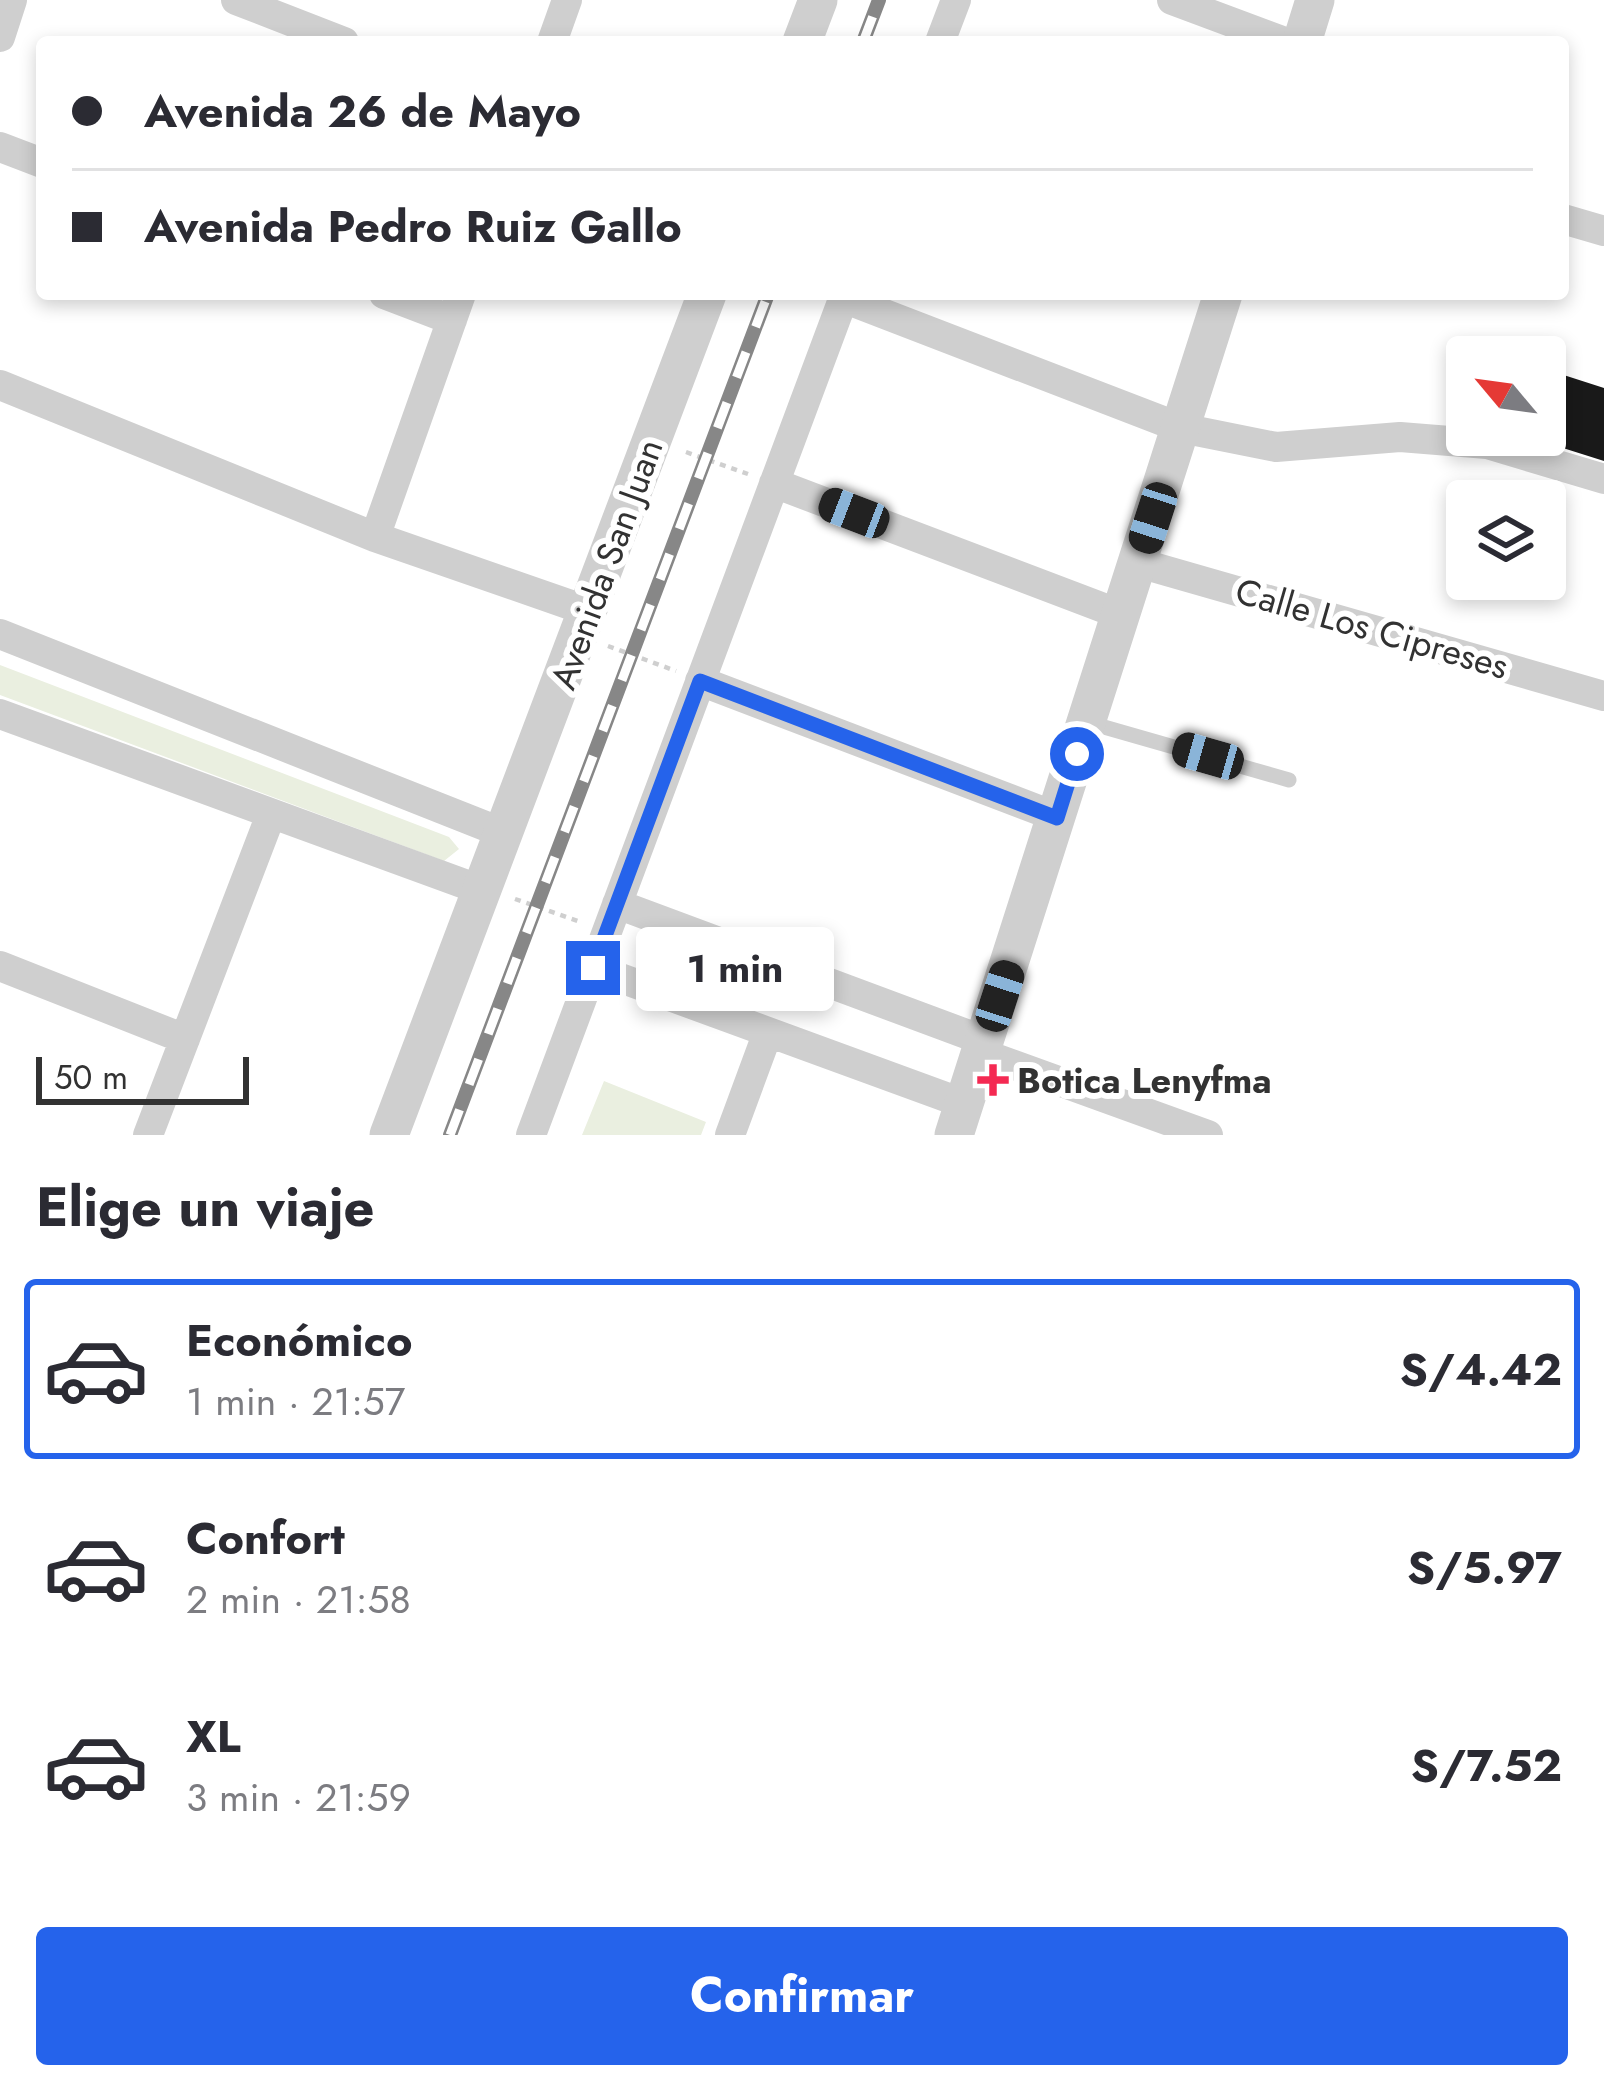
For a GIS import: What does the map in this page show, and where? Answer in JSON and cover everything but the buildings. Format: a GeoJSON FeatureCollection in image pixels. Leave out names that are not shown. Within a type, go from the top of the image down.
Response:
{"type":"FeatureCollection","features":[{"type":"Feature","properties":{"kind":"street"},"geometry":{"type":"LineString","coordinates":[[0,37],[12,0]]}},
{"type":"Feature","properties":{"kind":"street"},"geometry":{"type":"LineString","coordinates":[[236,0],[329,36]]}},
{"type":"Feature","properties":{"kind":"street"},"geometry":{"type":"LineString","coordinates":[[554,36],[567,0]]}},
{"type":"Feature","properties":{"kind":"street"},"geometry":{"type":"LineString","coordinates":[[804,36],[818,0]]}},
{"type":"Feature","properties":{"kind":"street"},"geometry":{"type":"LineString","coordinates":[[942,36],[956,0]]}},
{"type":"Feature","properties":{"kind":"street"},"geometry":{"type":"LineString","coordinates":[[1172,0],[1269,36]]}},
{"type":"Feature","properties":{"kind":"street"},"geometry":{"type":"LineString","coordinates":[[1304,36],[1315,0]]}},
{"type":"Feature","properties":{"kind":"street"},"geometry":{"type":"LineString","coordinates":[[0,147],[36,161]]}},
{"type":"Feature","properties":{"kind":"street"},"geometry":{"type":"LineString","coordinates":[[1569,221],[1604,232]]}},
{"type":"Feature","properties":{"kind":"street"},"geometry":{"type":"LineString","coordinates":[[375,537],[456,307],[417,300]]}},
{"type":"Feature","properties":{"kind":"street","name":"Avenida San Juan"},"geometry":{"type":"LineString","coordinates":[[389,1135],[705,300]]}},
{"type":"Feature","properties":{"kind":"street"},"geometry":{"type":"LineString","coordinates":[[531,1135],[843,300]]}},
{"type":"Feature","properties":{"kind":"street"},"geometry":{"type":"LineString","coordinates":[[854,300],[1181,428],[1276,448],[1400,437],[1487,444],[1604,479]]}},
{"type":"Feature","properties":{"kind":"street"},"geometry":{"type":"LineString","coordinates":[[593,968],[769,1032],[960,1120],[1221,300]]}},
{"type":"Feature","properties":{"kind":"street"},"geometry":{"type":"LineString","coordinates":[[0,385],[584,623]]}},
{"type":"Feature","properties":{"kind":"street"},"geometry":{"type":"LineString","coordinates":[[774,483],[1122,615]]}},
{"type":"Feature","properties":{"kind":"street","name":"Calle Los Cipreses"},"geometry":{"type":"LineString","coordinates":[[1139,563],[1604,696]]}},
{"type":"Feature","properties":{"kind":"street"},"geometry":{"type":"LineString","coordinates":[[0,634],[503,832]]}},
{"type":"Feature","properties":{"kind":"street"},"geometry":{"type":"LineString","coordinates":[[700,681],[1057,818]]}},
{"type":"Feature","properties":{"kind":"street"},"geometry":{"type":"LineString","coordinates":[[0,714],[270,817],[481,890]]}},
{"type":"Feature","properties":{"kind":"street"},"geometry":{"type":"LineString","coordinates":[[148,1135],[270,817]]}},
{"type":"Feature","properties":{"kind":"street"},"geometry":{"type":"LineString","coordinates":[[612,918],[983,1047],[1208,1135]]}},
{"type":"Feature","properties":{"kind":"street"},"geometry":{"type":"LineString","coordinates":[[0,966],[184,1040]]}},
{"type":"Feature","properties":{"kind":"street"},"geometry":{"type":"LineString","coordinates":[[730,1135],[769,1032]]}},
{"type":"Feature","properties":{"kind":"lane"},"geometry":{"type":"LineString","coordinates":[[1087,722],[1289,780]]}},
{"type":"Feature","properties":{"kind":"path"},"geometry":{"type":"LineString","coordinates":[[652,439],[774,483]]}},
{"type":"Feature","properties":{"kind":"path"},"geometry":{"type":"LineString","coordinates":[[584,623],[700,681]]}},
{"type":"Feature","properties":{"kind":"path"},"geometry":{"type":"LineString","coordinates":[[481,890],[612,918]]}},
{"type":"Feature","properties":{"kind":"shaded area"},"geometry":{"type":"Polygon","coordinates":[[[0,665],[449,837],[459,849],[444,861],[0,695],[0,665]]]}},
{"type":"Feature","properties":{"kind":"shaded area"},"geometry":{"type":"Polygon","coordinates":[[[604,1081],[706,1122],[701,1135],[582,1135],[604,1081]]]}},
{"type":"Feature","properties":{"kind":"railway"},"geometry":{"type":"LineString","coordinates":[[865,36],[879,0]]}},
{"type":"Feature","properties":{"kind":"railway"},"geometry":{"type":"LineString","coordinates":[[450,1135],[766,300]]}},
{"type":"Feature","properties":{"kind":"place","name":"Botica Lenyfma"},"geometry":{"type":"Point","coordinates":[993,1080]}},
{"type":"Feature","properties":{"kind":"route"},"geometry":{"type":"LineString","coordinates":[[593,968],[700,681],[1057,818],[1077,754]]}}]}
